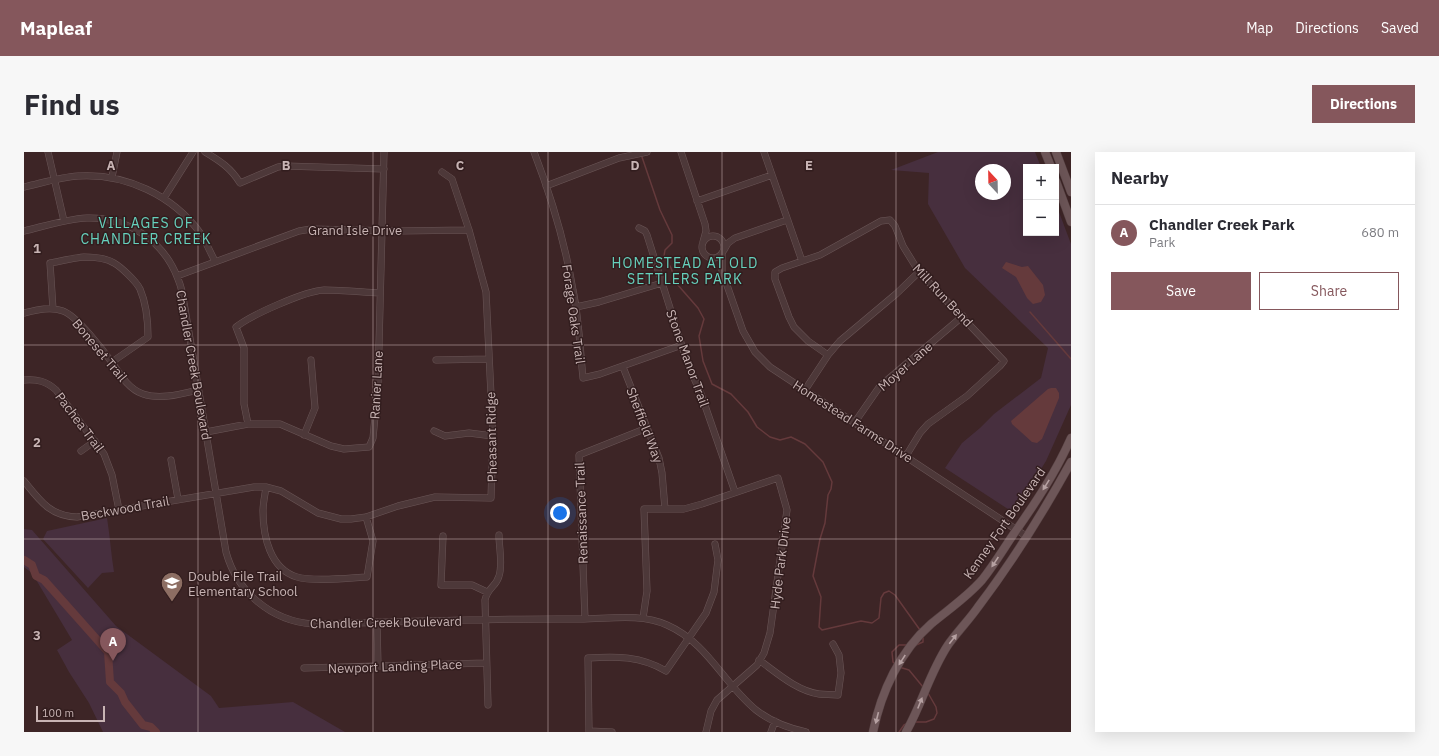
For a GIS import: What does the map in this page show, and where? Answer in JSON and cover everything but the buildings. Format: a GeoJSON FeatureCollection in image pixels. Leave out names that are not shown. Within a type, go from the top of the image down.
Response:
{"type":"FeatureCollection","features":[{"type":"Feature","properties":{"kind":"main road"},"geometry":{"type":"LineString","coordinates":[[1045,152],[1050,164]]}},
{"type":"Feature","properties":{"kind":"main road"},"geometry":{"type":"LineString","coordinates":[[1056,152],[1071,192]]}},
{"type":"Feature","properties":{"kind":"main road"},"geometry":{"type":"LineString","coordinates":[[1059,189],[1071,222]]}},
{"type":"Feature","properties":{"kind":"main road","name":"Kenney Fort Boulevard"},"geometry":{"type":"LineString","coordinates":[[873,732],[880,703],[891,678],[908,651],[934,622],[974,588],[990,570],[1052,476],[1071,438]]}},
{"type":"Feature","properties":{"kind":"main road","name":"Kenney Fort Boulevard"},"geometry":{"type":"LineString","coordinates":[[906,732],[915,716],[933,672],[948,645],[978,607],[1049,502],[1071,462]]}},
{"type":"Feature","properties":{"kind":"street"},"geometry":{"type":"LineString","coordinates":[[48,152],[64,221]]}},
{"type":"Feature","properties":{"kind":"street"},"geometry":{"type":"LineString","coordinates":[[112,177],[117,152]]}},
{"type":"Feature","properties":{"kind":"street"},"geometry":{"type":"LineString","coordinates":[[164,198],[193,152]]}},
{"type":"Feature","properties":{"kind":"street"},"geometry":{"type":"LineString","coordinates":[[205,152],[234,172],[240,183],[278,167],[284,166],[384,168]]}},
{"type":"Feature","properties":{"kind":"street","name":"Ranier Lane"},"geometry":{"type":"LineString","coordinates":[[206,432],[248,424],[280,424],[331,446],[344,449],[369,447],[373,438],[378,384],[384,152]]}},
{"type":"Feature","properties":{"kind":"street","name":"Forage Oaks Trail"},"geometry":{"type":"LineString","coordinates":[[534,152],[555,214],[566,257],[576,307],[583,378],[623,367],[682,345]]}},
{"type":"Feature","properties":{"kind":"street"},"geometry":{"type":"LineString","coordinates":[[546,186],[619,158],[647,152]]}},
{"type":"Feature","properties":{"kind":"street","name":"Homestead Farms Drive"},"geometry":{"type":"LineString","coordinates":[[681,152],[706,224],[724,242],[722,271]]}},
{"type":"Feature","properties":{"kind":"street"},"geometry":{"type":"LineString","coordinates":[[764,152],[802,261]]}},
{"type":"Feature","properties":{"kind":"street","name":"Pheasant Ridge"},"geometry":{"type":"LineString","coordinates":[[216,494],[254,487],[266,487],[281,491],[318,512],[341,519],[366,517],[398,506],[435,497],[491,498],[493,436],[486,292],[469,230],[452,180],[442,172]]}},
{"type":"Feature","properties":{"kind":"street"},"geometry":{"type":"LineString","coordinates":[[697,201],[772,174]]}},
{"type":"Feature","properties":{"kind":"street"},"geometry":{"type":"LineString","coordinates":[[24,187],[77,176],[112,177],[144,188],[164,198],[190,221],[201,235],[215,261]]}},
{"type":"Feature","properties":{"kind":"street","name":"Chandler Creek Boulevard"},"geometry":{"type":"LineString","coordinates":[[24,231],[64,221],[79,219],[95,218],[119,222],[151,240],[171,263],[177,276],[184,303],[224,545],[229,561],[241,584],[256,601],[280,616],[296,622],[313,624],[642,618],[665,625],[690,638],[733,686],[758,711],[775,721],[806,732]]}},
{"type":"Feature","properties":{"kind":"street"},"geometry":{"type":"LineString","coordinates":[[710,257],[717,257],[728,243],[735,238],[787,220]]}},
{"type":"Feature","properties":{"kind":"street","name":"Mill Run Bend"},"geometry":{"type":"LineString","coordinates":[[828,355],[808,341],[794,327],[775,279],[775,272],[820,254],[881,221],[890,220],[895,226],[906,251],[919,272],[963,316],[1004,361],[967,396],[928,424],[906,456]]}},
{"type":"Feature","properties":{"kind":"street"},"geometry":{"type":"LineString","coordinates":[[703,242],[706,224]]}},
{"type":"Feature","properties":{"kind":"street","name":"Stone Manor Trail"},"geometry":{"type":"LineString","coordinates":[[639,228],[645,231],[647,236],[687,362],[714,429],[736,492]]}},
{"type":"Feature","properties":{"kind":"street","name":"Grand Isle Drive"},"geometry":{"type":"LineString","coordinates":[[177,276],[299,231],[311,229],[469,230]]}},
{"type":"Feature","properties":{"kind":"street"},"geometry":{"type":"LineString","coordinates":[[703,242],[708,237],[718,236],[735,238]]}},
{"type":"Feature","properties":{"kind":"street","name":"Homestead Farms Drive"},"geometry":{"type":"LineString","coordinates":[[703,242],[702,249],[706,256],[710,257],[722,271],[744,331],[760,358],[770,367],[1026,536]]}},
{"type":"Feature","properties":{"kind":"street"},"geometry":{"type":"LineString","coordinates":[[53,309],[50,263],[85,257],[101,259],[114,263],[132,278],[139,288],[144,302],[148,322],[148,337],[112,362]]}},
{"type":"Feature","properties":{"kind":"street"},"geometry":{"type":"LineString","coordinates":[[805,390],[828,355],[844,336],[896,294],[919,272]]}},
{"type":"Feature","properties":{"kind":"street"},"geometry":{"type":"LineString","coordinates":[[576,307],[599,302],[662,282]]}},
{"type":"Feature","properties":{"kind":"street"},"geometry":{"type":"LineString","coordinates":[[248,424],[244,404],[244,348],[236,327],[242,322],[265,310],[312,292],[323,290],[380,293]]}},
{"type":"Feature","properties":{"kind":"street","name":"Boneset Trail"},"geometry":{"type":"LineString","coordinates":[[24,313],[36,310],[53,309],[63,310],[72,316],[112,362],[126,382],[144,394],[160,396],[198,390]]}},
{"type":"Feature","properties":{"kind":"street","name":"Moyer Lane"},"geometry":{"type":"LineString","coordinates":[[855,422],[880,386],[963,316]]}},
{"type":"Feature","properties":{"kind":"street"},"geometry":{"type":"LineString","coordinates":[[436,360],[489,359]]}},
{"type":"Feature","properties":{"kind":"street"},"geometry":{"type":"LineString","coordinates":[[304,435],[315,408],[311,360]]}},
{"type":"Feature","properties":{"kind":"street","name":"Sheffield Way"},"geometry":{"type":"LineString","coordinates":[[623,367],[661,467],[665,509]]}},
{"type":"Feature","properties":{"kind":"street","name":"Pachea Trail"},"geometry":{"type":"LineString","coordinates":[[24,380],[36,380],[51,386],[56,390],[95,441],[104,454],[109,465],[119,510]]}},
{"type":"Feature","properties":{"kind":"street","name":"Renaissance Trail"},"geometry":{"type":"LineString","coordinates":[[585,619],[579,455],[647,428]]}},
{"type":"Feature","properties":{"kind":"street"},"geometry":{"type":"LineString","coordinates":[[434,431],[445,436],[469,433],[493,436]]}},
{"type":"Feature","properties":{"kind":"street"},"geometry":{"type":"LineString","coordinates":[[80,451],[95,441]]}},
{"type":"Feature","properties":{"kind":"street"},"geometry":{"type":"LineString","coordinates":[[171,460],[178,499]]}},
{"type":"Feature","properties":{"kind":"street","name":"Hyde Park Drive"},"geometry":{"type":"LineString","coordinates":[[642,618],[647,591],[644,508],[684,509],[778,478],[787,510],[770,633],[764,653],[759,660],[745,676],[717,700],[711,712],[706,732]]}},
{"type":"Feature","properties":{"kind":"street","name":"Beckwood Trail"},"geometry":{"type":"LineString","coordinates":[[24,481],[44,505],[56,513],[77,517],[178,499],[216,494]]}},
{"type":"Feature","properties":{"kind":"street"},"geometry":{"type":"LineString","coordinates":[[266,487],[263,511],[265,533],[270,552],[275,562],[284,571],[297,577],[313,579],[368,577],[372,541],[366,517]]}},
{"type":"Feature","properties":{"kind":"street"},"geometry":{"type":"LineString","coordinates":[[488,705],[486,663],[487,592],[499,578],[499,535]]}},
{"type":"Feature","properties":{"kind":"street"},"geometry":{"type":"LineString","coordinates":[[443,536],[442,585],[467,584],[476,586],[487,592]]}},
{"type":"Feature","properties":{"kind":"street"},"geometry":{"type":"LineString","coordinates":[[612,732],[589,731],[588,658],[643,660],[666,671],[706,613],[714,592],[718,560],[715,544]]}},
{"type":"Feature","properties":{"kind":"street"},"geometry":{"type":"LineString","coordinates":[[377,622],[378,666]]}},
{"type":"Feature","properties":{"kind":"street"},"geometry":{"type":"LineString","coordinates":[[759,660],[779,675],[800,687],[818,694],[838,695],[841,673],[840,661],[839,655],[833,644]]}},
{"type":"Feature","properties":{"kind":"street","name":"Newport Landing Place"},"geometry":{"type":"LineString","coordinates":[[304,668],[486,663]]}},
{"type":"Feature","properties":{"kind":"street"},"geometry":{"type":"LineString","coordinates":[[771,732],[775,721]]}},
{"type":"Feature","properties":{"kind":"shaded area"},"geometry":{"type":"Polygon","coordinates":[[[938,152],[1035,152],[1040,164],[1023,164],[1023,236],[1059,236],[1059,212],[1071,244],[1071,405],[1046,461],[1019,504],[1011,511],[945,468],[962,443],[994,414],[1041,378],[1048,348],[965,268],[928,204],[929,173],[891,170],[938,152]]]}},
{"type":"Feature","properties":{"kind":"shaded area"},"geometry":{"type":"Polygon","coordinates":[[[1006,262],[1022,267],[1028,266],[1043,285],[1045,295],[1041,302],[1033,304],[1027,298],[1016,277],[1002,268],[1006,262]]]}},
{"type":"Feature","properties":{"kind":"shaded area"},"geometry":{"type":"Polygon","coordinates":[[[1051,388],[1056,388],[1059,393],[1059,398],[1042,439],[1037,443],[1032,442],[1012,424],[1011,421],[1051,388]]]}},
{"type":"Feature","properties":{"kind":"shaded area"},"geometry":{"type":"Polygon","coordinates":[[[107,518],[114,572],[102,573],[88,588],[43,539],[47,531],[107,518]]]}},
{"type":"Feature","properties":{"kind":"shaded area"},"geometry":{"type":"Polygon","coordinates":[[[24,529],[32,530],[116,626],[211,696],[219,708],[293,702],[345,732],[103,732],[89,703],[57,650],[72,640],[32,573],[24,567],[24,529]]]}},
{"type":"Feature","properties":{"kind":"waterway"},"geometry":{"type":"LineString","coordinates":[[642,157],[660,210],[672,235],[672,243],[665,250],[664,256],[671,268],[677,284],[698,308],[704,319],[699,336],[703,361],[712,384],[731,394],[748,412],[757,427],[770,437],[780,440],[791,437],[805,444],[823,462],[832,482],[828,495],[825,523],[820,539],[813,576],[821,597],[819,627],[822,630],[861,621],[872,623],[879,618],[881,598],[884,593],[889,591],[895,595],[920,630]]}},
{"type":"Feature","properties":{"kind":"waterway"},"geometry":{"type":"LineString","coordinates":[[1030,312],[1071,359]]}},
{"type":"Feature","properties":{"kind":"waterway"},"geometry":{"type":"LineString","coordinates":[[24,560],[32,565],[36,576],[44,580],[108,652],[110,682],[121,693],[125,702],[143,725],[151,727],[156,732]]}},
{"type":"Feature","properties":{"kind":"waterway"},"geometry":{"type":"LineString","coordinates":[[916,645],[923,642],[923,638]]}},
{"type":"Feature","properties":{"kind":"waterway"},"geometry":{"type":"LineString","coordinates":[[895,664],[893,662],[892,652],[899,645],[906,645]]}},
{"type":"Feature","properties":{"kind":"waterway"},"geometry":{"type":"LineString","coordinates":[[899,667],[909,670],[923,687]]}},
{"type":"Feature","properties":{"kind":"waterway"},"geometry":{"type":"LineString","coordinates":[[916,722],[926,722],[934,719],[937,713],[936,707],[928,693]]}},
{"type":"Feature","properties":{"kind":"waterway"},"geometry":{"type":"LineString","coordinates":[[899,732],[906,724]]}},
{"type":"Feature","properties":{"kind":"place","name":"Double File Trail Elementary School"},"geometry":{"type":"Point","coordinates":[172,602]}},
{"type":"Feature","properties":{"kind":"place","name":"Chandler Creek Park"},"geometry":{"type":"Point","coordinates":[113,661]}},
{"type":"Feature","properties":{"kind":"district","name":"VILLAGES OF CHANDLER CREEK"},"geometry":{"type":"Point","coordinates":[146,232]}},
{"type":"Feature","properties":{"kind":"district","name":"HOMESTEAD AT OLD SETTLERS PARK"},"geometry":{"type":"Point","coordinates":[685,272]}}]}
